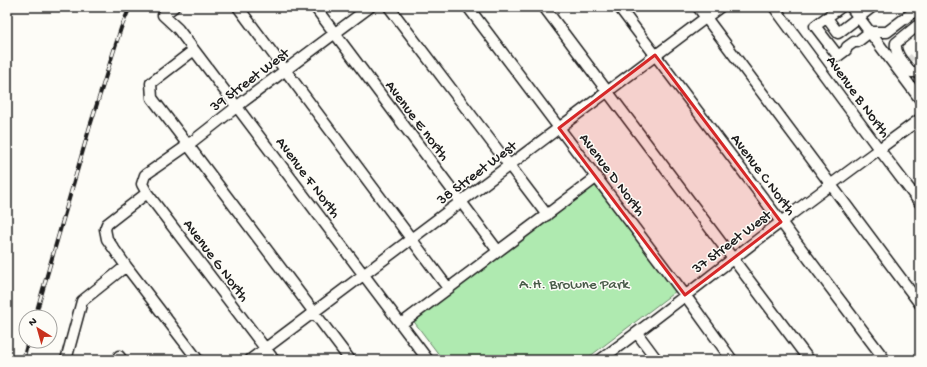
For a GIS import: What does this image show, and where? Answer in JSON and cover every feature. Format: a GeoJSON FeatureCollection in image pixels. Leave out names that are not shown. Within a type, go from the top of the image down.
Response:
{"type":"FeatureCollection","features":[{"type":"Feature","properties":{"kind":"street","name":"Avenue F North"},"geometry":{"type":"LineString","coordinates":[[174,7],[163,16],[178,29],[428,360]]}},
{"type":"Feature","properties":{"kind":"street"},"geometry":{"type":"LineString","coordinates":[[238,7],[448,288]]}},
{"type":"Feature","properties":{"kind":"street","name":"Avenue E north"},"geometry":{"type":"LineString","coordinates":[[315,7],[498,252]]}},
{"type":"Feature","properties":{"kind":"street","name":"39 Street West"},"geometry":{"type":"LineString","coordinates":[[147,193],[142,184],[145,175],[188,145],[370,7]]}},
{"type":"Feature","properties":{"kind":"street"},"geometry":{"type":"LineString","coordinates":[[390,7],[547,215]]}},
{"type":"Feature","properties":{"kind":"street","name":"Avenue D North"},"geometry":{"type":"LineString","coordinates":[[468,7],[597,177],[732,360]]}},
{"type":"Feature","properties":{"kind":"street"},"geometry":{"type":"LineString","coordinates":[[544,7],[734,258],[809,360]]}},
{"type":"Feature","properties":{"kind":"street","name":"Avenue C North"},"geometry":{"type":"LineString","coordinates":[[619,7],[885,360]]}},
{"type":"Feature","properties":{"kind":"street"},"geometry":{"type":"LineString","coordinates":[[698,7],[920,304]]}},
{"type":"Feature","properties":{"kind":"street","name":"38 Street West"},"geometry":{"type":"LineString","coordinates":[[250,360],[720,7]]}},
{"type":"Feature","properties":{"kind":"street","name":"Avenue B North"},"geometry":{"type":"LineString","coordinates":[[774,7],[920,202]]}},
{"type":"Feature","properties":{"kind":"street"},"geometry":{"type":"LineString","coordinates":[[841,7],[816,26],[838,56],[846,50],[850,51],[856,46],[857,42],[870,32],[887,32],[907,12],[920,7]]}},
{"type":"Feature","properties":{"kind":"street"},"geometry":{"type":"LineString","coordinates":[[851,7],[920,99]]}},
{"type":"Feature","properties":{"kind":"street"},"geometry":{"type":"LineString","coordinates":[[827,18],[838,33],[872,7]]}},
{"type":"Feature","properties":{"kind":"street"},"geometry":{"type":"LineString","coordinates":[[919,28],[903,47],[903,52],[919,74]]}},
{"type":"Feature","properties":{"kind":"street"},"geometry":{"type":"LineString","coordinates":[[919,28],[896,43],[895,48],[911,72],[919,74]]}},
{"type":"Feature","properties":{"kind":"street"},"geometry":{"type":"LineString","coordinates":[[194,50],[151,83],[152,98],[350,360]]}},
{"type":"Feature","properties":{"kind":"street","name":"37 Street West"},"geometry":{"type":"LineString","coordinates":[[600,360],[781,222],[920,119]]}},
{"type":"Feature","properties":{"kind":"street"},"geometry":{"type":"LineString","coordinates":[[401,324],[597,177]]}},
{"type":"Feature","properties":{"kind":"street"},"geometry":{"type":"LineString","coordinates":[[147,193],[107,224],[105,230],[107,239],[198,360]]}},
{"type":"Feature","properties":{"kind":"street","name":"Avenue G North"},"geometry":{"type":"LineString","coordinates":[[147,193],[274,360]]}},
{"type":"Feature","properties":{"kind":"street"},"geometry":{"type":"LineString","coordinates":[[66,360],[82,301],[126,266]]}},
{"type":"Feature","properties":{"kind":"street"},"geometry":{"type":"LineString","coordinates":[[637,333],[657,360]]}},
{"type":"Feature","properties":{"kind":"highlighted area"},"geometry":{"type":"Polygon","coordinates":[[[655,55],[781,222],[685,295],[559,128],[655,55]]]}},
{"type":"Feature","properties":{"kind":"green space","name":"A.H. Browne Park"},"geometry":{"type":"Polygon","coordinates":[[[592,182],[676,291],[585,360],[443,360],[412,319],[592,182]]]}},
{"type":"Feature","properties":{"kind":"tunnel"},"geometry":{"type":"LineString","coordinates":[[907,57],[911,62]]}},
{"type":"Feature","properties":{"kind":"railway"},"geometry":{"type":"LineString","coordinates":[[37,309],[90,126],[121,28],[130,7]]}},
{"type":"Feature","properties":{"kind":"railway"},"geometry":{"type":"LineString","coordinates":[[23,360],[26,349]]}}]}
